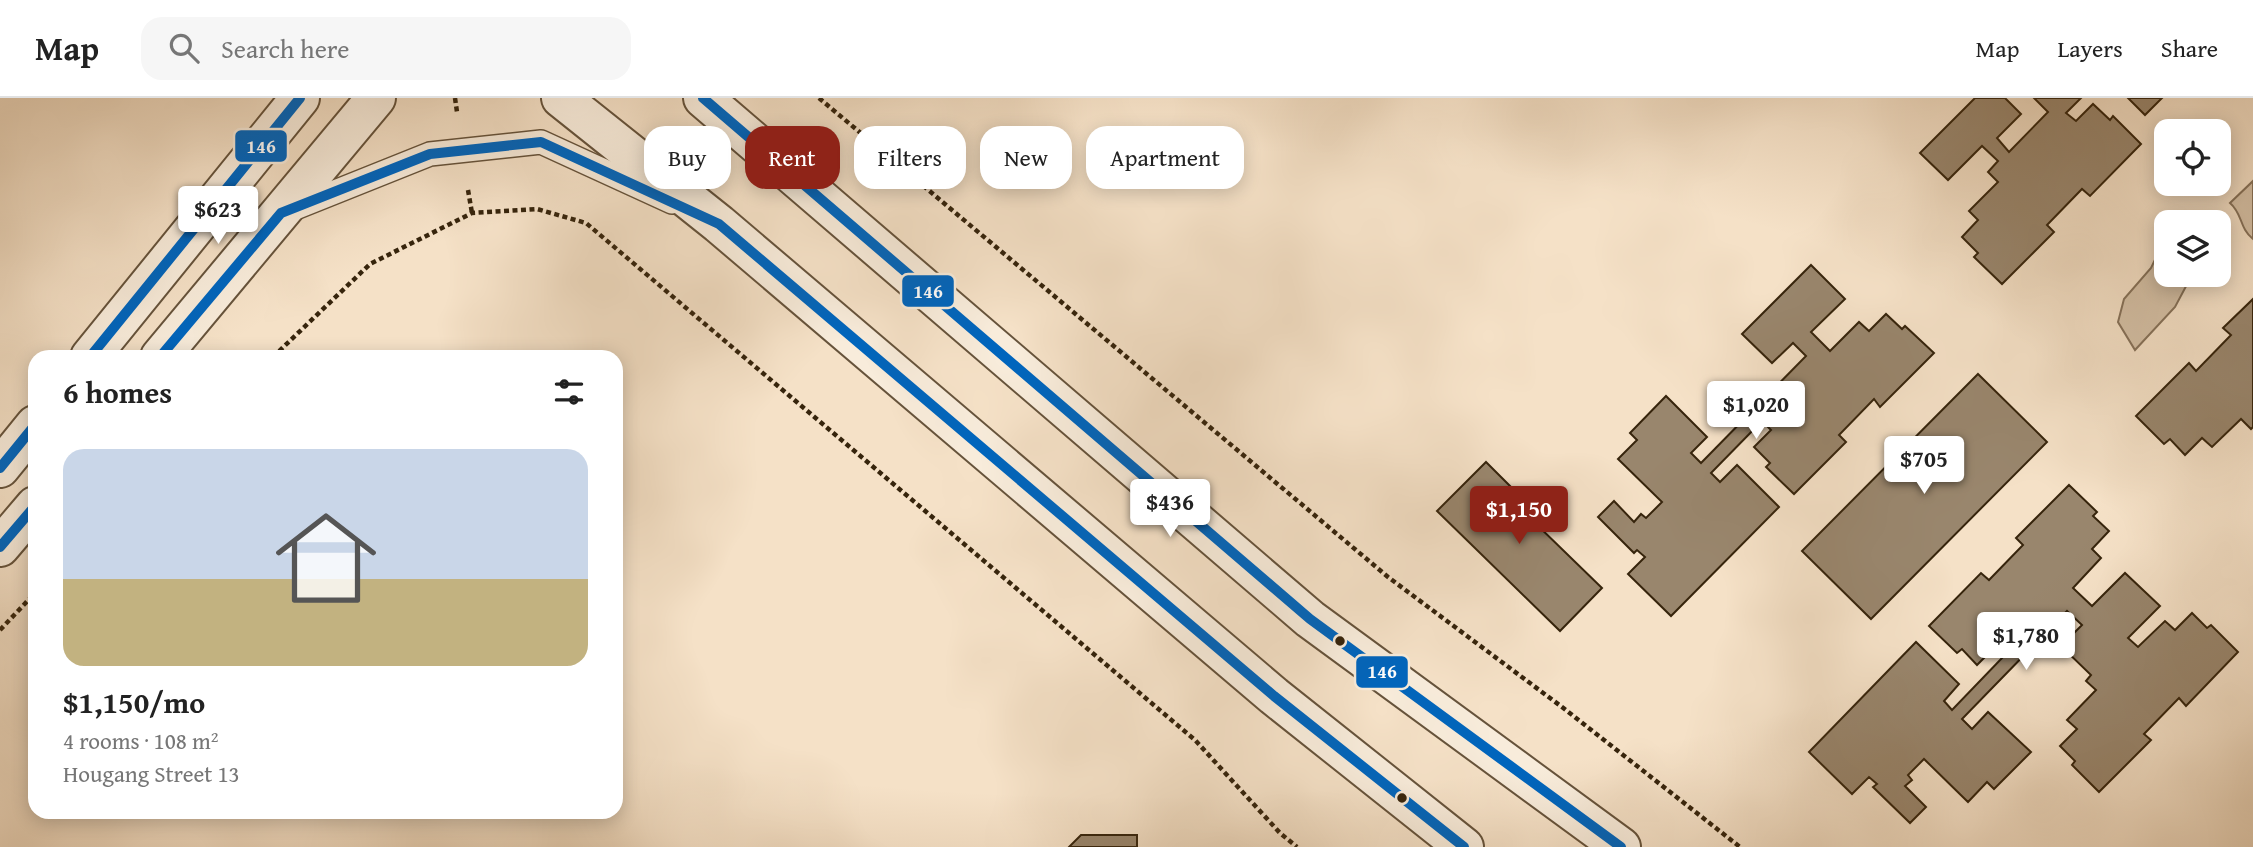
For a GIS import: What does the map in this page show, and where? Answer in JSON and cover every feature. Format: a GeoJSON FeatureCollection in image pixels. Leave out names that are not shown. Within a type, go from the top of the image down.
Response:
{"type":"FeatureCollection","features":[{"type":"Feature","properties":{"kind":"street"},"geometry":{"type":"LineString","coordinates":[[96,350],[300,98]]}},
{"type":"Feature","properties":{"kind":"street"},"geometry":{"type":"LineString","coordinates":[[166,350],[376,98]]}},
{"type":"Feature","properties":{"kind":"street"},"geometry":{"type":"LineString","coordinates":[[561,98],[719,224],[1274,696],[1464,847]]}},
{"type":"Feature","properties":{"kind":"street"},"geometry":{"type":"LineString","coordinates":[[703,98],[1310,619],[1621,847]]}},
{"type":"Feature","properties":{"kind":"street"},"geometry":{"type":"LineString","coordinates":[[0,468],[28,434]]}},
{"type":"Feature","properties":{"kind":"street"},"geometry":{"type":"LineString","coordinates":[[0,548],[28,514]]}},
{"type":"Feature","properties":{"kind":"lane"},"geometry":{"type":"LineString","coordinates":[[281,213],[430,154],[541,142],[719,224]]}},
{"type":"Feature","properties":{"kind":"path"},"geometry":{"type":"LineString","coordinates":[[819,98],[1388,577],[1562,707],[1740,847]]}},
{"type":"Feature","properties":{"kind":"path"},"geometry":{"type":"LineString","coordinates":[[280,350],[370,264],[472,213],[537,209],[586,223],[1195,740],[1280,833],[1297,847]]}},
{"type":"Feature","properties":{"kind":"path"},"geometry":{"type":"LineString","coordinates":[[0,630],[28,600]]}},
{"type":"Feature","properties":{"kind":"shaded area"},"geometry":{"type":"Polygon","coordinates":[[[2253,181],[2253,239],[2230,203],[2253,181]]]}},
{"type":"Feature","properties":{"kind":"shaded area"},"geometry":{"type":"Polygon","coordinates":[[[2154,262],[2154,287],[2186,287],[2175,307],[2135,350],[2118,322],[2124,299],[2154,262]]]}},
{"type":"Feature","properties":{"kind":"building"},"geometry":{"type":"Polygon","coordinates":[[[1975,98],[2005,98],[2021,114],[1997,138],[2009,152],[2048,112],[2034,98],[2081,98],[2066,113],[2076,121],[2093,104],[2110,120],[2113,116],[2141,144],[2090,196],[2082,189],[2047,225],[2054,232],[2002,284],[1974,257],[1978,253],[1962,237],[1978,220],[1969,211],[1998,182],[1988,172],[1998,161],[1982,146],[1948,180],[1920,153],[1975,98]]]}},
{"type":"Feature","properties":{"kind":"building"},"geometry":{"type":"Polygon","coordinates":[[[2128,98],[2162,98],[2145,115],[2128,98]]]}},
{"type":"Feature","properties":{"kind":"building"},"geometry":{"type":"Polygon","coordinates":[[[1811,265],[1845,299],[1811,332],[1830,351],[1859,322],[1869,331],[1886,314],[1902,329],[1905,326],[1934,353],[1880,407],[1874,399],[1839,435],[1846,442],[1794,494],[1766,467],[1770,463],[1754,447],[1771,430],[1762,421],[1711,473],[1720,482],[1737,465],[1779,507],[1671,616],[1628,574],[1645,557],[1637,550],[1634,553],[1598,517],[1614,501],[1634,522],[1641,514],[1646,518],[1662,502],[1618,459],[1637,440],[1630,433],[1666,396],[1707,437],[1691,453],[1701,463],[1806,356],[1793,343],[1772,363],[1742,334],[1811,265]]]}},
{"type":"Feature","properties":{"kind":"building"},"geometry":{"type":"Polygon","coordinates":[[[2253,299],[2253,427],[2251,429],[2241,419],[2212,447],[2202,438],[2185,455],[2170,439],[2164,444],[2136,416],[2189,363],[2196,371],[2231,335],[2223,328],[2253,299]]]}},
{"type":"Feature","properties":{"kind":"building"},"geometry":{"type":"Polygon","coordinates":[[[1978,374],[2047,442],[1871,619],[1802,551],[1978,374]]]}},
{"type":"Feature","properties":{"kind":"building"},"geometry":{"type":"Polygon","coordinates":[[[1486,462],[1538,514],[1532,520],[1602,588],[1560,631],[1437,511],[1486,462]]]}},
{"type":"Feature","properties":{"kind":"building"},"geometry":{"type":"Polygon","coordinates":[[[2069,485],[2097,512],[2093,516],[2109,531],[2092,549],[2101,558],[2073,588],[2092,606],[2125,573],[2160,606],[2128,638],[2138,647],[2165,621],[2175,630],[2192,613],[2207,628],[2211,625],[2238,652],[2186,706],[2179,698],[2144,734],[2151,740],[2099,792],[2072,765],[2075,761],[2060,746],[2077,729],[2067,720],[2096,690],[2086,681],[2091,675],[2061,646],[2082,625],[2067,611],[1962,719],[1972,729],[1988,712],[2031,752],[1994,789],[1987,782],[1968,802],[1924,759],[1908,775],[1912,780],[1905,786],[1926,807],[1910,823],[1873,787],[1877,784],[1869,777],[1852,794],[1809,752],[1916,642],[1959,684],[1944,701],[1952,710],[2003,657],[1994,648],[1977,665],[1962,649],[1957,653],[1929,626],[1981,573],[1989,580],[2023,545],[2016,538],[2069,485]]]}},
{"type":"Feature","properties":{"kind":"building"},"geometry":{"type":"Polygon","coordinates":[[[1081,835],[1137,835],[1137,847],[1069,847],[1081,835]]]}},
{"type":"Feature","properties":{"kind":"transit line","name":"146"},"geometry":{"type":"LineString","coordinates":[[96,350],[300,98]]}},
{"type":"Feature","properties":{"kind":"transit line","name":"146"},"geometry":{"type":"LineString","coordinates":[[703,98],[1310,619],[1621,847]]}},
{"type":"Feature","properties":{"kind":"transit line","name":"146"},"geometry":{"type":"LineString","coordinates":[[166,350],[281,213],[430,154],[541,142],[719,224],[1274,696],[1464,847]]}},
{"type":"Feature","properties":{"kind":"transit line","name":"146"},"geometry":{"type":"LineString","coordinates":[[0,468],[28,434]]}},
{"type":"Feature","properties":{"kind":"transit line","name":"146"},"geometry":{"type":"LineString","coordinates":[[0,547],[28,514]]}}]}
